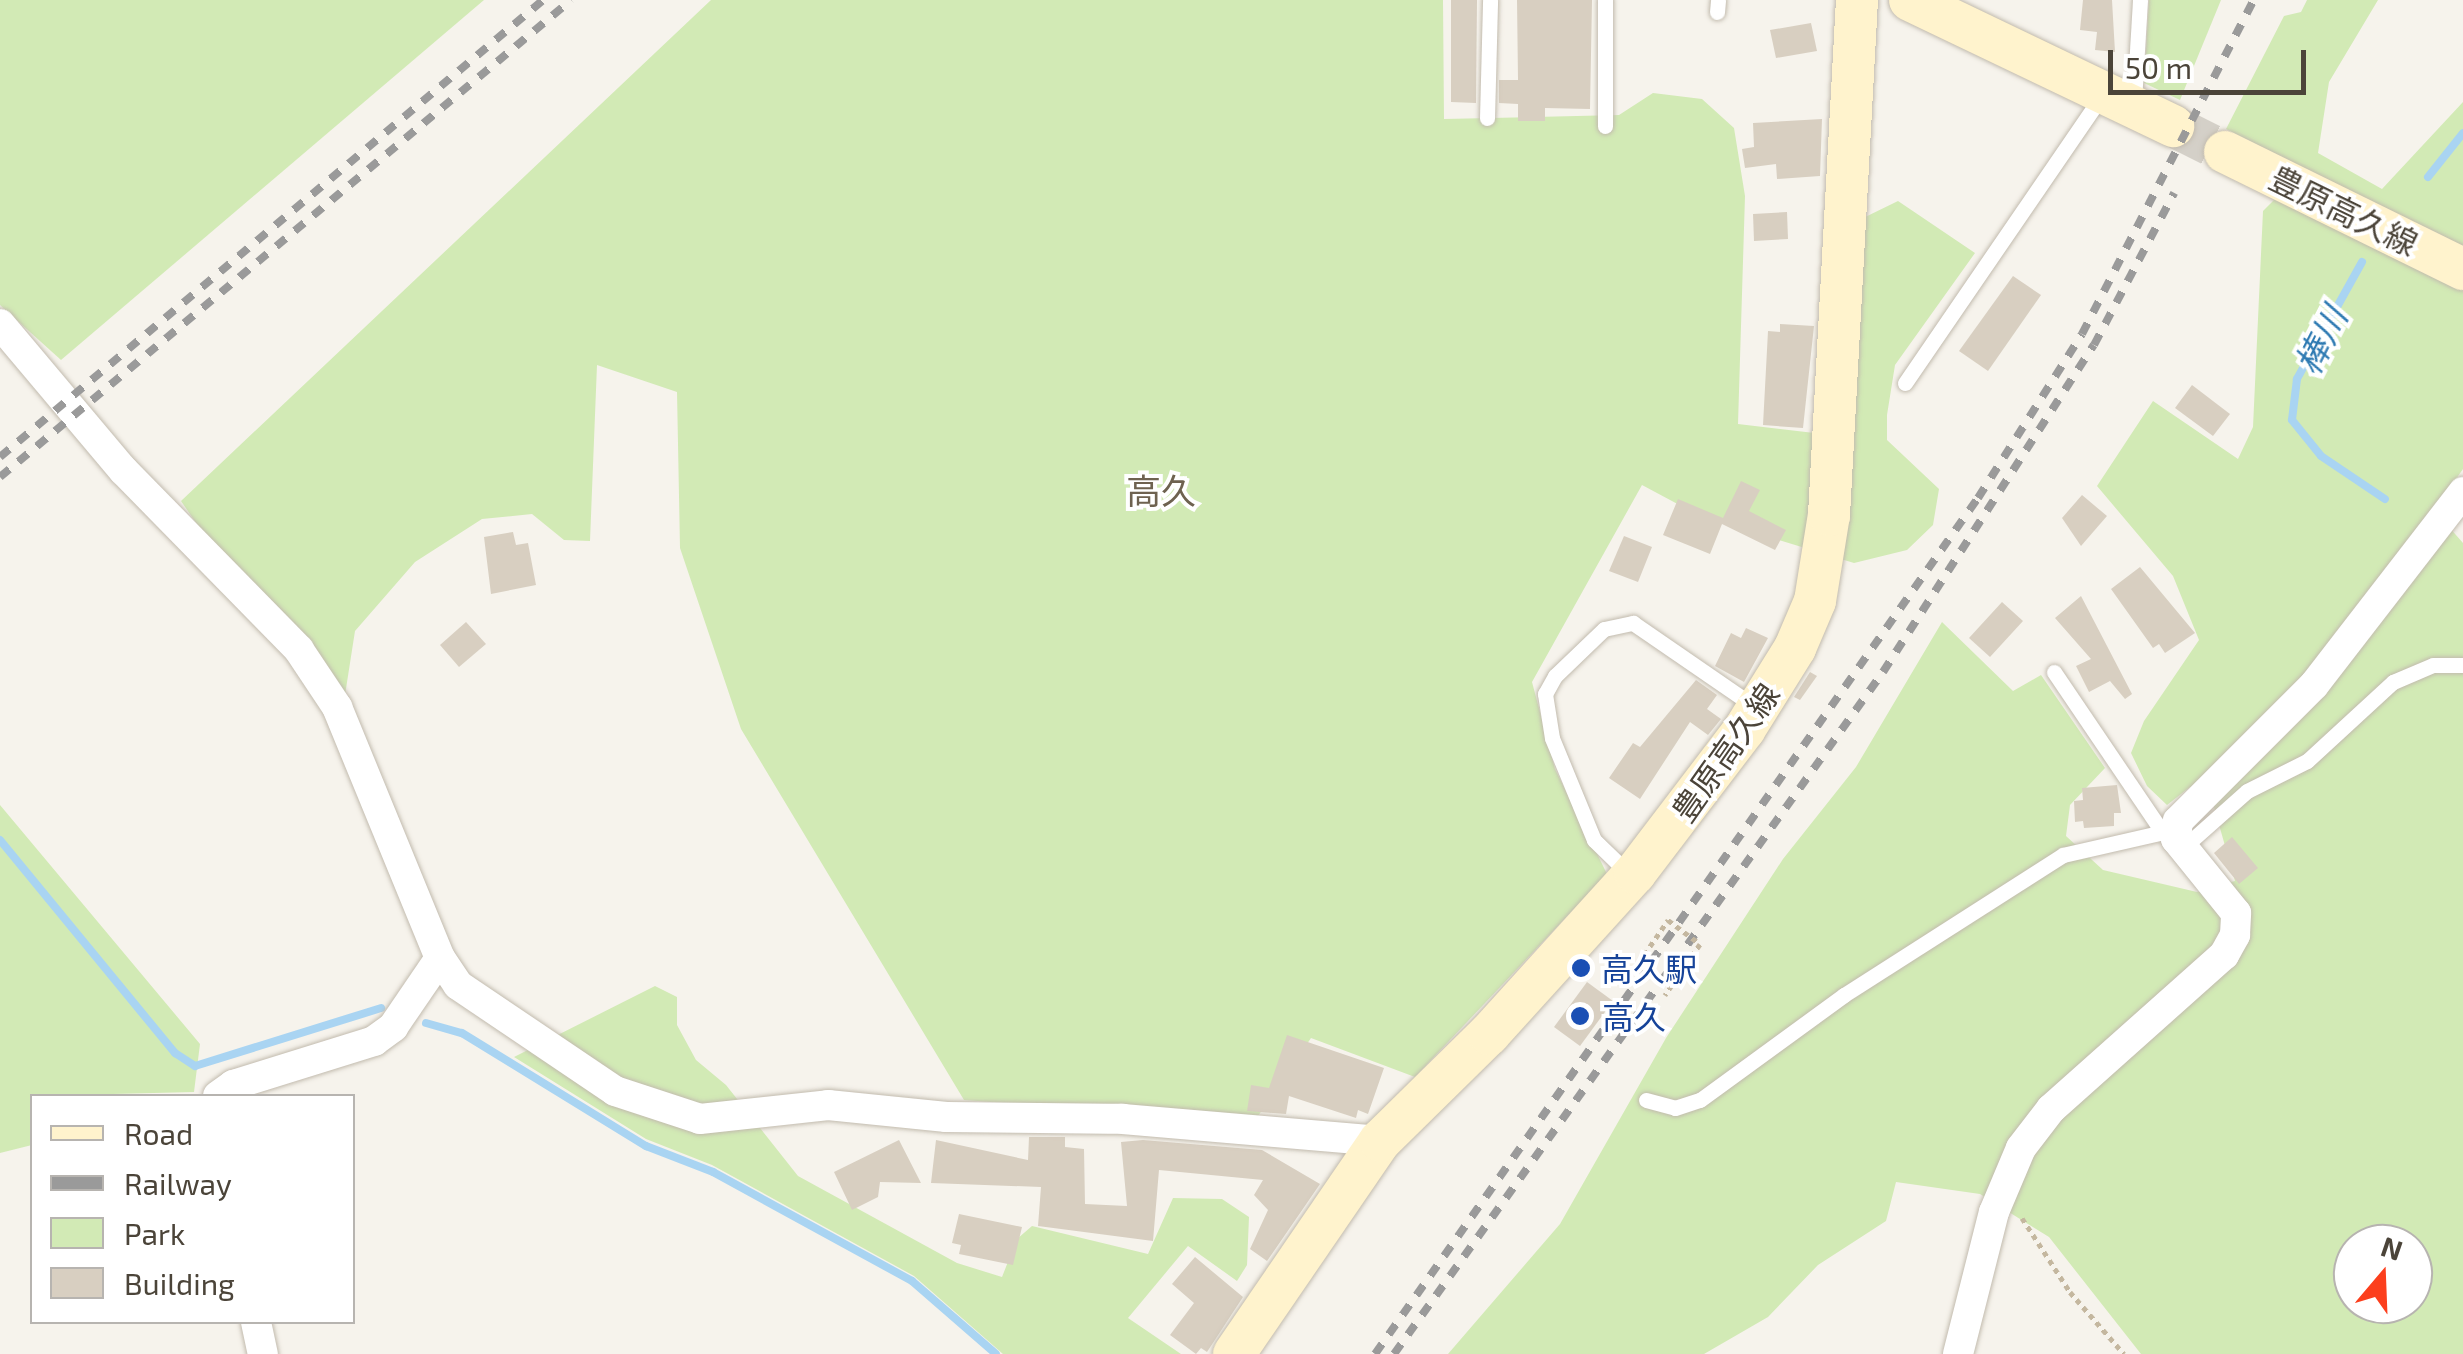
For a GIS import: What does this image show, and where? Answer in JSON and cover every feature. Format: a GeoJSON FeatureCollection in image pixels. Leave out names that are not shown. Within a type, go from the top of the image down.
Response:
{"type":"FeatureCollection","features":[{"type":"Feature","properties":{"kind":"main road","name":"豊原高久線"},"geometry":{"type":"LineString","coordinates":[[1234,1354],[1380,1140],[1490,1034],[1632,876],[1758,710],[1795,648],[1824,560],[1857,0]]}},
{"type":"Feature","properties":{"kind":"main road"},"geometry":{"type":"LineString","coordinates":[[1910,0],[2172,126]]}},
{"type":"Feature","properties":{"kind":"main road","name":"豊原高久線"},"geometry":{"type":"LineString","coordinates":[[2225,152],[2463,269]]}},
{"type":"Feature","properties":{"kind":"street"},"geometry":{"type":"LineString","coordinates":[[0,324],[124,471],[298,650],[338,707],[440,958],[482,1008],[615,1091],[700,1118],[828,1105],[946,1117],[1123,1119],[1380,1140]]}},
{"type":"Feature","properties":{"kind":"street"},"geometry":{"type":"LineString","coordinates":[[1958,1354],[2004,1185],[2051,1108],[2224,954],[2235,934],[2236,913],[2224,891],[2173,837],[2314,686],[2463,492]]}},
{"type":"Feature","properties":{"kind":"street"},"geometry":{"type":"LineString","coordinates":[[221,1094],[233,1085],[374,1041],[393,1027],[440,958]]}},
{"type":"Feature","properties":{"kind":"street"},"geometry":{"type":"LineString","coordinates":[[256,1324],[263,1354]]}},
{"type":"Feature","properties":{"kind":"lane"},"geometry":{"type":"LineString","coordinates":[[1487,118],[1490,0]]}},
{"type":"Feature","properties":{"kind":"lane"},"geometry":{"type":"LineString","coordinates":[[1604,126],[1605,0]]}},
{"type":"Feature","properties":{"kind":"lane"},"geometry":{"type":"LineString","coordinates":[[1906,382],[2119,98],[2140,0]]}},
{"type":"Feature","properties":{"kind":"lane"},"geometry":{"type":"LineString","coordinates":[[1632,876],[1594,840],[1552,738],[1545,694],[1555,676],[1604,628],[1633,623],[1758,710]]}},
{"type":"Feature","properties":{"kind":"lane"},"geometry":{"type":"LineString","coordinates":[[1646,1100],[1674,1108],[1714,1092],[1844,994],[2063,855],[2173,837],[2247,791],[2306,761],[2394,682],[2432,665],[2463,666]]}},
{"type":"Feature","properties":{"kind":"lane"},"geometry":{"type":"LineString","coordinates":[[2054,672],[2173,837]]}},
{"type":"Feature","properties":{"kind":"path"},"geometry":{"type":"LineString","coordinates":[[1633,972],[1668,920],[1700,944],[1666,995]]}},
{"type":"Feature","properties":{"kind":"path"},"geometry":{"type":"LineString","coordinates":[[2004,1185],[2070,1292],[2124,1354]]}},
{"type":"Feature","properties":{"kind":"green space"},"geometry":{"type":"Polygon","coordinates":[[[0,0],[484,0],[61,360],[0,305],[0,0]]]}},
{"type":"Feature","properties":{"kind":"green space"},"geometry":{"type":"Polygon","coordinates":[[[711,0],[1443,0],[1444,119],[1619,115],[1653,93],[1702,99],[1734,128],[1745,196],[1738,424],[1840,436],[1855,222],[1898,201],[1975,253],[1895,365],[1887,415],[1887,440],[1939,489],[1933,525],[1907,550],[1854,563],[1700,516],[1642,485],[1532,682],[1555,769],[1607,874],[1415,1077],[1311,1038],[1254,1122],[964,1100],[741,729],[680,548],[677,392],[597,365],[590,541],[564,540],[532,514],[482,519],[415,562],[355,631],[345,695],[297,670],[181,501],[711,0]]]}},
{"type":"Feature","properties":{"kind":"green space"},"geometry":{"type":"Polygon","coordinates":[[[2149,0],[2221,0],[2180,100],[2144,83],[2149,0]]]}},
{"type":"Feature","properties":{"kind":"green space"},"geometry":{"type":"Polygon","coordinates":[[[2307,0],[2378,0],[2329,82],[2318,153],[2382,189],[2463,102],[2463,249],[2226,129],[2284,16],[2301,12],[2307,0]]]}},
{"type":"Feature","properties":{"kind":"green space"},"geometry":{"type":"Polygon","coordinates":[[[2281,193],[2463,285],[2463,469],[2434,510],[2463,543],[2463,1354],[2141,1354],[2049,1237],[1980,1194],[1896,1182],[1886,1221],[1818,1265],[1768,1317],[1704,1354],[1448,1354],[1560,1224],[1666,1038],[1783,859],[1856,767],[1942,622],[2013,691],[2041,675],[2105,768],[2070,805],[2066,836],[2103,870],[2197,892],[2235,881],[2212,800],[2190,787],[2167,805],[2147,786],[2131,753],[2144,721],[2199,640],[2173,576],[2097,486],[2153,401],[2238,459],[2253,427],[2263,211],[2281,193]]]}},
{"type":"Feature","properties":{"kind":"green space"},"geometry":{"type":"Polygon","coordinates":[[[0,805],[200,1044],[194,1092],[30,1094],[30,1146],[0,1153],[0,805]]]}},
{"type":"Feature","properties":{"kind":"green space"},"geometry":{"type":"Polygon","coordinates":[[[655,986],[677,997],[677,1025],[696,1060],[726,1085],[798,1176],[957,1263],[1002,1277],[1017,1239],[1032,1226],[1148,1254],[1173,1198],[1222,1199],[1249,1217],[1247,1265],[1237,1281],[1188,1246],[1128,1318],[1181,1354],[1003,1354],[914,1276],[712,1165],[646,1139],[514,1057],[655,986]]]}},
{"type":"Feature","properties":{"kind":"building"},"geometry":{"type":"Polygon","coordinates":[[[1451,0],[1477,0],[1476,103],[1451,102],[1451,0]]]}},
{"type":"Feature","properties":{"kind":"building"},"geometry":{"type":"Polygon","coordinates":[[[1517,0],[1592,0],[1590,109],[1545,108],[1545,121],[1518,121],[1518,104],[1499,103],[1499,80],[1518,80],[1517,0]]]}},
{"type":"Feature","properties":{"kind":"building"},"geometry":{"type":"Polygon","coordinates":[[[2083,0],[2112,0],[2115,52],[2095,50],[2097,32],[2080,30],[2083,0]]]}},
{"type":"Feature","properties":{"kind":"building"},"geometry":{"type":"Polygon","coordinates":[[[1811,23],[1817,51],[1776,58],[1770,30],[1811,23]]]}},
{"type":"Feature","properties":{"kind":"building"},"geometry":{"type":"Polygon","coordinates":[[[1822,119],[1820,176],[1777,179],[1776,164],[1745,168],[1742,149],[1754,147],[1753,123],[1822,119]]]}},
{"type":"Feature","properties":{"kind":"building"},"geometry":{"type":"Polygon","coordinates":[[[1787,212],[1788,239],[1754,241],[1753,214],[1787,212]]]}},
{"type":"Feature","properties":{"kind":"building"},"geometry":{"type":"Polygon","coordinates":[[[2013,276],[2041,295],[1988,371],[1959,351],[2013,276]]]}},
{"type":"Feature","properties":{"kind":"building"},"geometry":{"type":"Polygon","coordinates":[[[1780,324],[1814,326],[1803,428],[1763,425],[1768,331],[1780,332],[1780,324]]]}},
{"type":"Feature","properties":{"kind":"building"},"geometry":{"type":"Polygon","coordinates":[[[2192,385],[2230,414],[2213,436],[2175,408],[2192,385]]]}},
{"type":"Feature","properties":{"kind":"building"},"geometry":{"type":"Polygon","coordinates":[[[1741,481],[1760,490],[1749,511],[1786,530],[1775,550],[1722,524],[1710,554],[1663,535],[1678,499],[1723,518],[1741,481]]]}},
{"type":"Feature","properties":{"kind":"building"},"geometry":{"type":"Polygon","coordinates":[[[2082,495],[2107,516],[2081,546],[2062,518],[2082,495]]]}},
{"type":"Feature","properties":{"kind":"building"},"geometry":{"type":"Polygon","coordinates":[[[513,532],[516,545],[528,543],[536,585],[491,594],[484,537],[513,532]]]}},
{"type":"Feature","properties":{"kind":"building"},"geometry":{"type":"Polygon","coordinates":[[[1624,536],[1652,547],[1638,582],[1609,571],[1624,536]]]}},
{"type":"Feature","properties":{"kind":"building"},"geometry":{"type":"Polygon","coordinates":[[[2140,567],[2195,633],[2165,653],[2159,644],[2153,648],[2111,589],[2140,567]]]}},
{"type":"Feature","properties":{"kind":"building"},"geometry":{"type":"Polygon","coordinates":[[[2081,596],[2132,694],[2125,699],[2110,681],[2089,692],[2076,666],[2091,659],[2055,618],[2081,596]]]}},
{"type":"Feature","properties":{"kind":"building"},"geometry":{"type":"Polygon","coordinates":[[[2002,602],[2023,621],[1990,657],[1969,638],[2002,602]]]}},
{"type":"Feature","properties":{"kind":"building"},"geometry":{"type":"Polygon","coordinates":[[[466,622],[486,644],[459,667],[440,645],[466,622]]]}},
{"type":"Feature","properties":{"kind":"building"},"geometry":{"type":"Polygon","coordinates":[[[1746,628],[1768,638],[1744,682],[1715,666],[1731,633],[1741,638],[1746,628]]]}},
{"type":"Feature","properties":{"kind":"building"},"geometry":{"type":"Polygon","coordinates":[[[1810,672],[1817,676],[1800,700],[1794,697],[1810,672]]]}},
{"type":"Feature","properties":{"kind":"building"},"geometry":{"type":"Polygon","coordinates":[[[1696,680],[1717,695],[1707,709],[1721,719],[1708,735],[1690,722],[1640,799],[1609,778],[1633,743],[1640,747],[1696,680]]]}},
{"type":"Feature","properties":{"kind":"building"},"geometry":{"type":"Polygon","coordinates":[[[2117,785],[2121,813],[2114,813],[2114,826],[2084,828],[2083,821],[2075,822],[2074,801],[2083,800],[2082,788],[2117,785]]]}},
{"type":"Feature","properties":{"kind":"building"},"geometry":{"type":"Polygon","coordinates":[[[2232,837],[2258,868],[2239,884],[2214,853],[2232,837]]]}},
{"type":"Feature","properties":{"kind":"building"},"geometry":{"type":"Polygon","coordinates":[[[1587,982],[1613,1001],[1580,1046],[1554,1027],[1587,982]]]}},
{"type":"Feature","properties":{"kind":"building"},"geometry":{"type":"Polygon","coordinates":[[[1287,1035],[1384,1068],[1368,1114],[1358,1110],[1356,1118],[1289,1096],[1286,1114],[1247,1111],[1251,1085],[1269,1088],[1287,1035]]]}},
{"type":"Feature","properties":{"kind":"building"},"geometry":{"type":"Polygon","coordinates":[[[1029,1137],[1065,1137],[1065,1147],[1084,1149],[1085,1204],[1127,1206],[1121,1142],[1143,1140],[1262,1150],[1320,1184],[1267,1261],[1250,1249],[1268,1210],[1254,1195],[1263,1180],[1159,1170],[1153,1241],[1038,1226],[1041,1187],[931,1183],[936,1140],[1028,1160],[1029,1137]]]}},
{"type":"Feature","properties":{"kind":"building"},"geometry":{"type":"Polygon","coordinates":[[[899,1140],[921,1183],[880,1182],[878,1197],[852,1210],[834,1172],[899,1140]]]}},
{"type":"Feature","properties":{"kind":"building"},"geometry":{"type":"Polygon","coordinates":[[[959,1214],[1022,1227],[1013,1265],[959,1254],[961,1245],[952,1243],[959,1214]]]}},
{"type":"Feature","properties":{"kind":"building"},"geometry":{"type":"Polygon","coordinates":[[[1195,1257],[1243,1297],[1207,1352],[1201,1348],[1196,1354],[1170,1335],[1194,1303],[1172,1284],[1195,1257]]]}},
{"type":"Feature","properties":{"kind":"waterway","name":"棒川"},"geometry":{"type":"LineString","coordinates":[[2428,177],[2463,133]]}},
{"type":"Feature","properties":{"kind":"waterway","name":"棒川"},"geometry":{"type":"LineString","coordinates":[[2362,262],[2297,379],[2292,420],[2321,456],[2385,499]]}},
{"type":"Feature","properties":{"kind":"waterway"},"geometry":{"type":"LineString","coordinates":[[0,840],[175,1053],[195,1066],[381,1008]]}},
{"type":"Feature","properties":{"kind":"waterway"},"geometry":{"type":"LineString","coordinates":[[426,1023],[462,1033],[646,1146],[713,1172],[912,1281],[996,1354]]}},
{"type":"Feature","properties":{"kind":"tunnel"},"geometry":{"type":"LineString","coordinates":[[2173,126],[2225,152]]}},
{"type":"Feature","properties":{"kind":"railway"},"geometry":{"type":"LineString","coordinates":[[0,457],[543,0]]}},
{"type":"Feature","properties":{"kind":"railway"},"geometry":{"type":"LineString","coordinates":[[0,477],[571,0]]}},
{"type":"Feature","properties":{"kind":"railway"},"geometry":{"type":"LineString","coordinates":[[1375,1354],[1978,498],[2082,334],[2254,0]]}},
{"type":"Feature","properties":{"kind":"railway"},"geometry":{"type":"LineString","coordinates":[[1394,1354],[1883,672],[2094,345],[2174,193]]}},
{"type":"Feature","properties":{"kind":"place","name":"高久駅"},"geometry":{"type":"Point","coordinates":[1581,968]}},
{"type":"Feature","properties":{"kind":"place","name":"高久"},"geometry":{"type":"Point","coordinates":[1580,1016]}},
{"type":"Feature","properties":{"kind":"district","name":"高久"},"geometry":{"type":"Point","coordinates":[1161,490]}}]}
